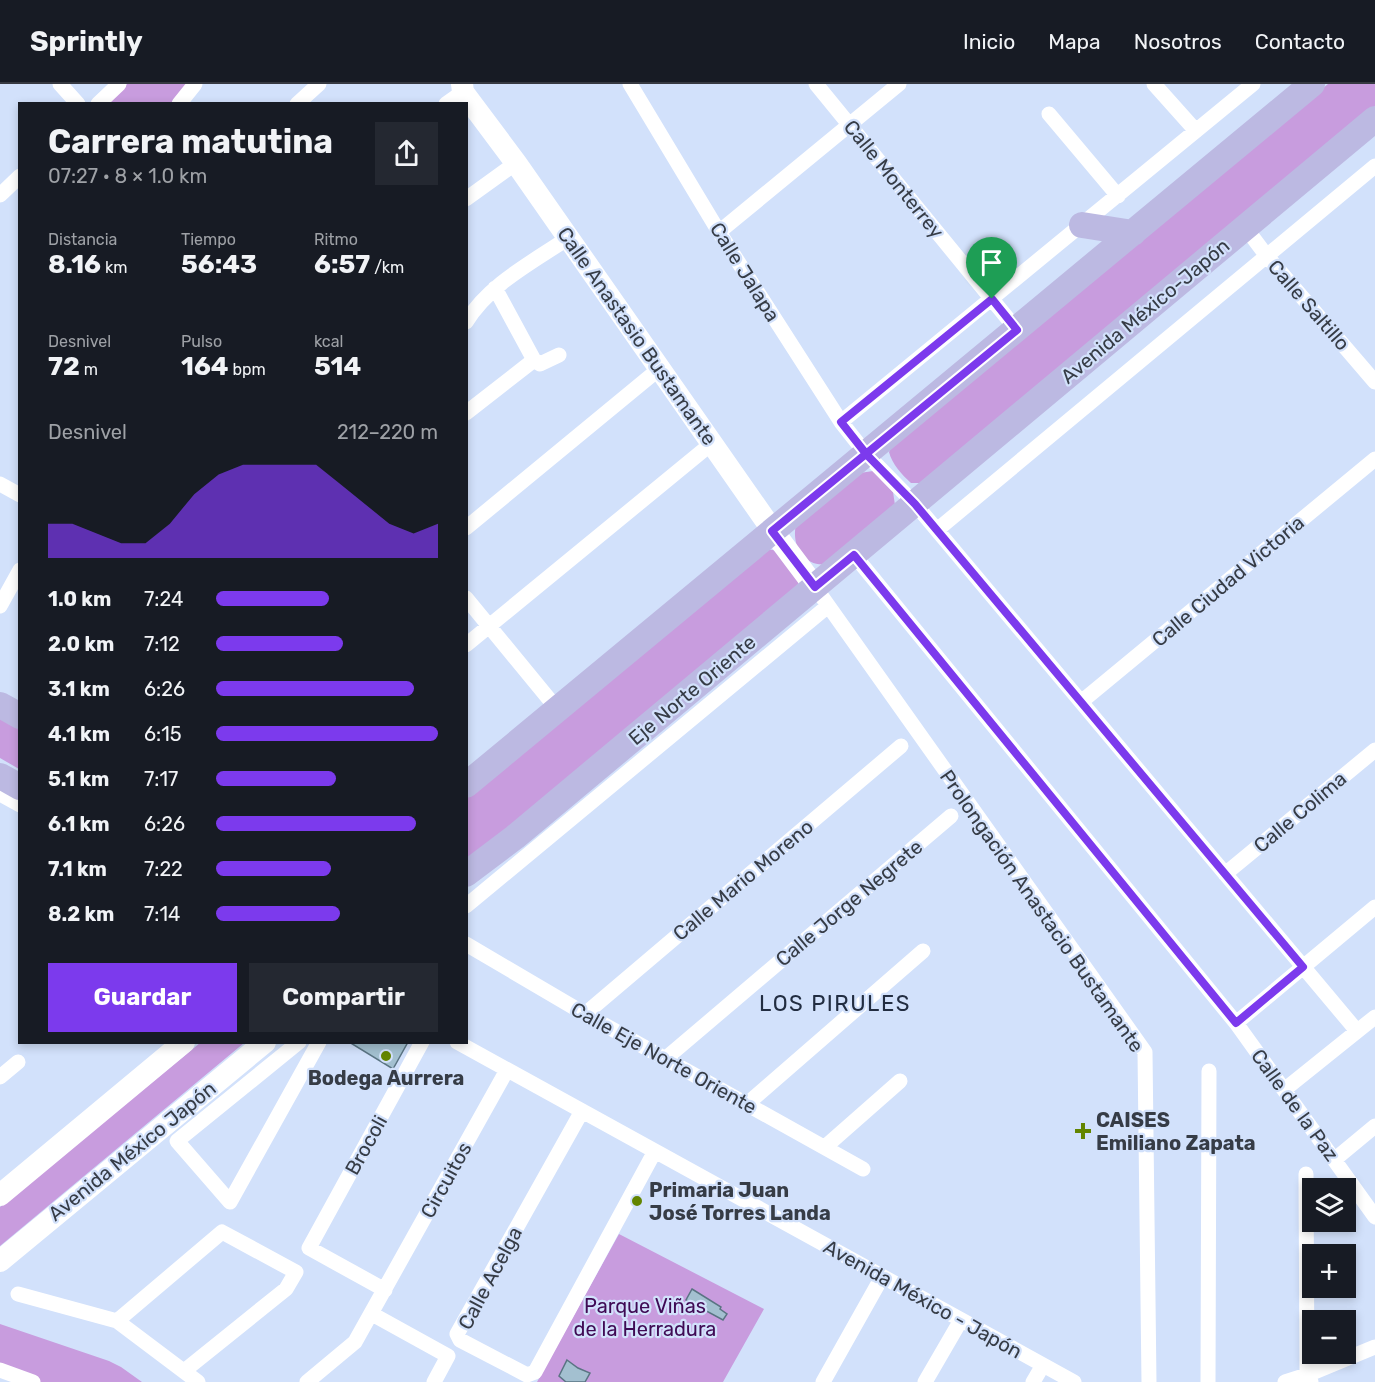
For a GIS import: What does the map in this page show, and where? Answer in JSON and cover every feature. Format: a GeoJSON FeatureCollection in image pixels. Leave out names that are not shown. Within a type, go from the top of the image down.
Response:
{"type":"FeatureCollection","features":[{"type":"Feature","properties":{"kind":"main road"},"geometry":{"type":"LineString","coordinates":[[468,783],[1312,84]]}},
{"type":"Feature","properties":{"kind":"main road","name":"Avenida México-Japón"},"geometry":{"type":"LineString","coordinates":[[915,504],[1375,119]]}},
{"type":"Feature","properties":{"kind":"main road"},"geometry":{"type":"LineString","coordinates":[[1082,225],[1133,233]]}},
{"type":"Feature","properties":{"kind":"main road","name":"Eje Norte Oriente"},"geometry":{"type":"LineString","coordinates":[[468,872],[822,596],[854,555],[915,504]]}},
{"type":"Feature","properties":{"kind":"main road"},"geometry":{"type":"LineString","coordinates":[[0,705],[18,715]]}},
{"type":"Feature","properties":{"kind":"street"},"geometry":{"type":"LineString","coordinates":[[60,84],[76,102]]}},
{"type":"Feature","properties":{"kind":"street"},"geometry":{"type":"LineString","coordinates":[[100,102],[119,84]]}},
{"type":"Feature","properties":{"kind":"street"},"geometry":{"type":"LineString","coordinates":[[180,102],[195,84]]}},
{"type":"Feature","properties":{"kind":"street"},"geometry":{"type":"LineString","coordinates":[[299,102],[319,84]]}},
{"type":"Feature","properties":{"kind":"street","name":"Calle Jalapa"},"geometry":{"type":"LineString","coordinates":[[630,84],[719,232],[841,422],[867,455],[915,504],[1357,1031]]}},
{"type":"Feature","properties":{"kind":"street","name":"Calle Monterrey"},"geometry":{"type":"LineString","coordinates":[[816,84],[1017,330]]}},
{"type":"Feature","properties":{"kind":"street"},"geometry":{"type":"LineString","coordinates":[[719,232],[899,84]]}},
{"type":"Feature","properties":{"kind":"street"},"geometry":{"type":"LineString","coordinates":[[1154,84],[1196,131]]}},
{"type":"Feature","properties":{"kind":"street"},"geometry":{"type":"LineString","coordinates":[[841,422],[1253,84]]}},
{"type":"Feature","properties":{"kind":"street","name":"Calle Anastasio Bustamante"},"geometry":{"type":"LineString","coordinates":[[468,106],[516,163],[772,531],[822,596]]}},
{"type":"Feature","properties":{"kind":"street"},"geometry":{"type":"LineString","coordinates":[[1049,114],[1118,195]]}},
{"type":"Feature","properties":{"kind":"street"},"geometry":{"type":"LineString","coordinates":[[468,198],[516,163]]}},
{"type":"Feature","properties":{"kind":"street"},"geometry":{"type":"LineString","coordinates":[[937,530],[1375,166]]}},
{"type":"Feature","properties":{"kind":"street","name":"Calle Saltillo"},"geometry":{"type":"LineString","coordinates":[[1245,227],[1266,255],[1375,382]]}},
{"type":"Feature","properties":{"kind":"street"},"geometry":{"type":"LineString","coordinates":[[468,319],[495,288],[568,238]]}},
{"type":"Feature","properties":{"kind":"street"},"geometry":{"type":"LineString","coordinates":[[495,288],[534,360],[540,364],[559,355]]}},
{"type":"Feature","properties":{"kind":"street"},"geometry":{"type":"LineString","coordinates":[[468,411],[534,360]]}},
{"type":"Feature","properties":{"kind":"street"},"geometry":{"type":"LineString","coordinates":[[468,526],[659,369]]}},
{"type":"Feature","properties":{"kind":"street"},"geometry":{"type":"LineString","coordinates":[[468,643],[711,444]]}},
{"type":"Feature","properties":{"kind":"street","name":"Calle Ciudad Victoria"},"geometry":{"type":"LineString","coordinates":[[1081,702],[1375,459]]}},
{"type":"Feature","properties":{"kind":"street"},"geometry":{"type":"LineString","coordinates":[[0,484],[18,494]]}},
{"type":"Feature","properties":{"kind":"street","name":"Calle de la Paz"},"geometry":{"type":"LineString","coordinates":[[854,555],[1236,1023],[1375,1218]]}},
{"type":"Feature","properties":{"kind":"street"},"geometry":{"type":"LineString","coordinates":[[0,606],[18,574]]}},
{"type":"Feature","properties":{"kind":"street","name":"Eje Norte Oriente"},"geometry":{"type":"LineString","coordinates":[[468,904],[822,596]]}},
{"type":"Feature","properties":{"kind":"street","name":"Prolongación Anastacio Bustamante"},"geometry":{"type":"LineString","coordinates":[[822,596],[1144,1052],[1149,1382]]}},
{"type":"Feature","properties":{"kind":"street"},"geometry":{"type":"LineString","coordinates":[[468,600],[558,710]]}},
{"type":"Feature","properties":{"kind":"street","name":"Calle Mario Moreno"},"geometry":{"type":"LineString","coordinates":[[585,1014],[902,746]]}},
{"type":"Feature","properties":{"kind":"street","name":"Calle Colima"},"geometry":{"type":"LineString","coordinates":[[1225,874],[1375,750]]}},
{"type":"Feature","properties":{"kind":"street","name":"Calle Jorge Negrete"},"geometry":{"type":"LineString","coordinates":[[666,1059],[951,816]]}},
{"type":"Feature","properties":{"kind":"street"},"geometry":{"type":"LineString","coordinates":[[1236,1023],[1375,907]]}},
{"type":"Feature","properties":{"kind":"street","name":"Calle Eje Norte Oriente"},"geometry":{"type":"LineString","coordinates":[[468,945],[585,1014],[863,1169]]}},
{"type":"Feature","properties":{"kind":"street"},"geometry":{"type":"LineString","coordinates":[[747,1104],[923,951]]}},
{"type":"Feature","properties":{"kind":"street"},"geometry":{"type":"LineString","coordinates":[[1284,1090],[1375,1017]]}},
{"type":"Feature","properties":{"kind":"street"},"geometry":{"type":"LineString","coordinates":[[0,1195],[182,1044]]}},
{"type":"Feature","properties":{"kind":"street","name":"Avenida México Japón"},"geometry":{"type":"LineString","coordinates":[[0,1261],[264,1044]]}},
{"type":"Feature","properties":{"kind":"street"},"geometry":{"type":"LineString","coordinates":[[297,1044],[177,1141],[230,1202],[318,1044]]}},
{"type":"Feature","properties":{"kind":"street","name":"Brocoli"},"geometry":{"type":"LineString","coordinates":[[384,1290],[309,1248],[421,1044]]}},
{"type":"Feature","properties":{"kind":"street","name":"Avenida México - Japón"},"geometry":{"type":"LineString","coordinates":[[461,1044],[1074,1382]]}},
{"type":"Feature","properties":{"kind":"street"},"geometry":{"type":"LineString","coordinates":[[0,1077],[18,1062]]}},
{"type":"Feature","properties":{"kind":"street","name":"Circuitos"},"geometry":{"type":"LineString","coordinates":[[307,1382],[355,1342],[507,1070]]}},
{"type":"Feature","properties":{"kind":"street"},"geometry":{"type":"LineString","coordinates":[[1208,1382],[1209,1071]]}},
{"type":"Feature","properties":{"kind":"street"},"geometry":{"type":"LineString","coordinates":[[825,1148],[900,1081]]}},
{"type":"Feature","properties":{"kind":"street","name":"Calle Acelga"},"geometry":{"type":"LineString","coordinates":[[582,1111],[457,1334],[460,1340],[527,1375],[535,1372],[655,1151]]}},
{"type":"Feature","properties":{"kind":"street"},"geometry":{"type":"LineString","coordinates":[[1334,1160],[1375,1126]]}},
{"type":"Feature","properties":{"kind":"street"},"geometry":{"type":"LineString","coordinates":[[1306,1174],[1309,1379]]}},
{"type":"Feature","properties":{"kind":"street"},"geometry":{"type":"LineString","coordinates":[[117,1321],[222,1232],[296,1272],[286,1289],[184,1371]]}},
{"type":"Feature","properties":{"kind":"street"},"geometry":{"type":"LineString","coordinates":[[823,1382],[882,1277]]}},
{"type":"Feature","properties":{"kind":"street"},"geometry":{"type":"LineString","coordinates":[[18,1294],[117,1321],[198,1382]]}},
{"type":"Feature","properties":{"kind":"street"},"geometry":{"type":"LineString","coordinates":[[372,1314],[448,1356],[434,1382]]}},
{"type":"Feature","properties":{"kind":"street"},"geometry":{"type":"LineString","coordinates":[[925,1382],[961,1320]]}},
{"type":"Feature","properties":{"kind":"street"},"geometry":{"type":"LineString","coordinates":[[1285,1382],[1309,1379],[1375,1347]]}},
{"type":"Feature","properties":{"kind":"street"},"geometry":{"type":"LineString","coordinates":[[1033,1382],[1043,1365]]}},
{"type":"Feature","properties":{"kind":"street"},"geometry":{"type":"LineString","coordinates":[[0,1370],[33,1382]]}},
{"type":"Feature","properties":{"kind":"green space"},"geometry":{"type":"Polygon","coordinates":[[[127,84],[187,84],[173,102],[107,102],[127,84]]]}},
{"type":"Feature","properties":{"kind":"green space"},"geometry":{"type":"Polygon","coordinates":[[[1328,84],[1375,84],[1375,106],[923,483],[911,483],[904,476],[890,456],[889,452],[894,443],[1328,84]]]}},
{"type":"Feature","properties":{"kind":"green space"},"geometry":{"type":"Polygon","coordinates":[[[873,471],[893,492],[895,505],[828,564],[812,563],[806,559],[801,554],[796,540],[796,524],[860,473],[873,471]]]}},
{"type":"Feature","properties":{"kind":"green space"},"geometry":{"type":"Polygon","coordinates":[[[767,549],[778,551],[799,581],[797,587],[534,807],[468,859],[468,796],[767,549]]]}},
{"type":"Feature","properties":{"kind":"green space"},"geometry":{"type":"Polygon","coordinates":[[[0,713],[18,723],[18,768],[0,758],[0,713]]]}},
{"type":"Feature","properties":{"kind":"green space"},"geometry":{"type":"Polygon","coordinates":[[[199,1044],[243,1044],[0,1246],[0,1207],[199,1044]]]}},
{"type":"Feature","properties":{"kind":"green space","name":"Parque Viñas de la Herradura"},"geometry":{"type":"Polygon","coordinates":[[[619,1234],[764,1309],[723,1382],[537,1382],[619,1234]]]}},
{"type":"Feature","properties":{"kind":"green space"},"geometry":{"type":"Polygon","coordinates":[[[0,1324],[109,1361],[142,1382],[40,1382],[0,1367],[0,1324]]]}},
{"type":"Feature","properties":{"kind":"building","name":"Bodega Aurrera"},"geometry":{"type":"Polygon","coordinates":[[[352,1044],[407,1044],[393,1069],[352,1044]]]}},
{"type":"Feature","properties":{"kind":"building"},"geometry":{"type":"Polygon","coordinates":[[[692,1289],[721,1307],[720,1309],[727,1314],[723,1320],[686,1300],[692,1289]]]}},
{"type":"Feature","properties":{"kind":"building"},"geometry":{"type":"Polygon","coordinates":[[[567,1360],[590,1373],[585,1382],[566,1382],[559,1376],[567,1360]]]}},
{"type":"Feature","properties":{"kind":"place","name":"Bodega Aurrera"},"geometry":{"type":"Point","coordinates":[386,1056]}},
{"type":"Feature","properties":{"kind":"place","name":"CAISES Emiliano Zapata"},"geometry":{"type":"Point","coordinates":[1083,1131]}},
{"type":"Feature","properties":{"kind":"place","name":"Primaria Juan José Torres Landa"},"geometry":{"type":"Point","coordinates":[637,1201]}},
{"type":"Feature","properties":{"kind":"district","name":"LOS PIRULES"},"geometry":{"type":"Point","coordinates":[835,1003]}},
{"type":"Feature","properties":{"kind":"route"},"geometry":{"type":"LineString","coordinates":[[992,299],[841,422],[867,455],[915,504],[1303,967],[1236,1023],[854,555],[815,587],[772,531],[867,455],[1017,330],[992,299]]}}]}
